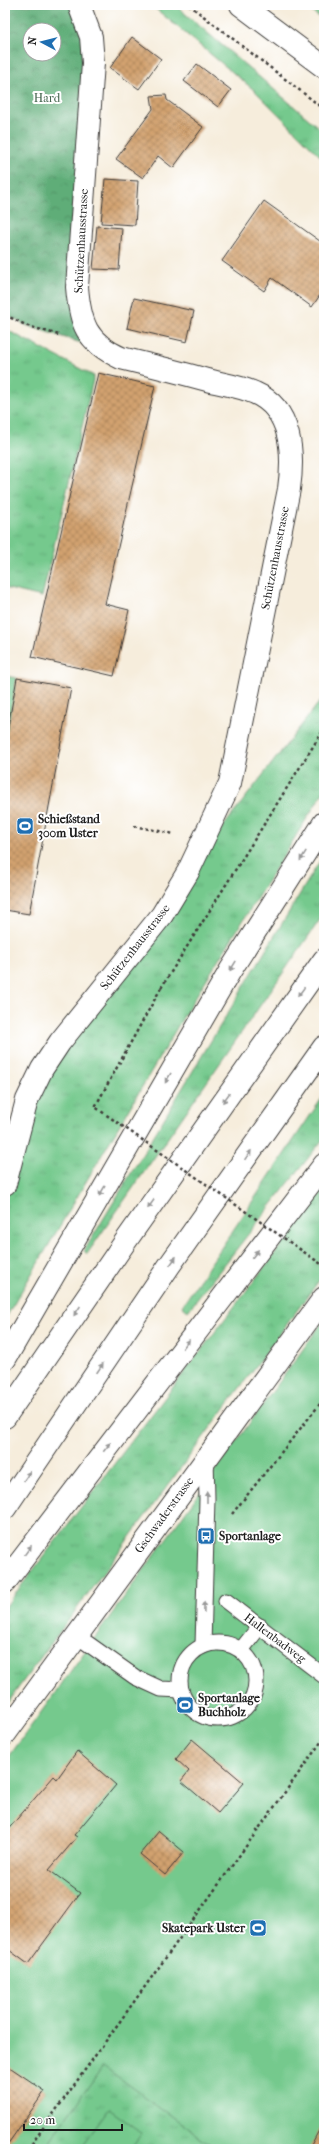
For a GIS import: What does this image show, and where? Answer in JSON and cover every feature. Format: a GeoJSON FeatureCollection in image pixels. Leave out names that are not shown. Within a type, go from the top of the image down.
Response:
{"type":"FeatureCollection","features":[{"type":"Feature","properties":{"kind":"main road","name":"Schützenhausstrasse"},"geometry":{"type":"LineString","coordinates":[[5,1184],[27,1100],[42,1069],[60,1042],[162,915],[188,872],[230,783],[292,468],[289,435],[284,420],[276,408],[254,392],[121,358],[103,350],[92,338],[84,323],[78,306],[77,287],[92,63],[91,37],[79,5]]}},
{"type":"Feature","properties":{"kind":"main road"},"geometry":{"type":"LineString","coordinates":[[242,5],[324,68]]}},
{"type":"Feature","properties":{"kind":"main road"},"geometry":{"type":"LineString","coordinates":[[5,1359],[230,971],[324,823]]}},
{"type":"Feature","properties":{"kind":"main road"},"geometry":{"type":"LineString","coordinates":[[5,1417],[130,1235],[324,960]]}},
{"type":"Feature","properties":{"kind":"main road"},"geometry":{"type":"LineString","coordinates":[[5,1508],[169,1266],[324,1047]]}},
{"type":"Feature","properties":{"kind":"main road"},"geometry":{"type":"LineString","coordinates":[[5,1582],[324,1165]]}},
{"type":"Feature","properties":{"kind":"main road","name":"Gschwaderstrasse"},"geometry":{"type":"LineString","coordinates":[[5,1734],[206,1457],[324,1298]]}},
{"type":"Feature","properties":{"kind":"lane"},"geometry":{"type":"LineString","coordinates":[[203,1646],[207,1506],[206,1457]]}},
{"type":"Feature","properties":{"kind":"lane","name":"Hallenbadweg"},"geometry":{"type":"LineString","coordinates":[[226,1601],[324,1676]]}},
{"type":"Feature","properties":{"kind":"lane"},"geometry":{"type":"LineString","coordinates":[[240,1650],[260,1626]]}},
{"type":"Feature","properties":{"kind":"lane"},"geometry":{"type":"LineString","coordinates":[[77,1636],[135,1677],[161,1689],[181,1690]]}},
{"type":"Feature","properties":{"kind":"lane"},"geometry":{"type":"LineString","coordinates":[[216,1643],[229,1644],[240,1650],[250,1660],[255,1672],[256,1685],[252,1698],[244,1708],[233,1716],[221,1719],[207,1717],[195,1711],[186,1702],[181,1690],[180,1677],[184,1664],[192,1653],[203,1646],[216,1643]]}},
{"type":"Feature","properties":{"kind":"path"},"geometry":{"type":"LineString","coordinates":[[189,5],[324,109]]}},
{"type":"Feature","properties":{"kind":"path"},"geometry":{"type":"LineString","coordinates":[[5,315],[28,326],[103,350]]}},
{"type":"Feature","properties":{"kind":"path"},"geometry":{"type":"LineString","coordinates":[[324,729],[160,988],[95,1107],[324,1266]]}},
{"type":"Feature","properties":{"kind":"path"},"geometry":{"type":"LineString","coordinates":[[134,826],[203,840]]}},
{"type":"Feature","properties":{"kind":"path"},"geometry":{"type":"LineString","coordinates":[[229,1518],[324,1399]]}},
{"type":"Feature","properties":{"kind":"path"},"geometry":{"type":"LineString","coordinates":[[28,2149],[324,1738]]}},
{"type":"Feature","properties":{"kind":"green space","name":"Hard"},"geometry":{"type":"Polygon","coordinates":[[[5,5],[79,5],[91,37],[77,287],[103,350],[28,326],[5,315],[5,5]]]}},
{"type":"Feature","properties":{"kind":"green space"},"geometry":{"type":"Polygon","coordinates":[[[151,5],[175,5],[324,132],[324,160],[254,90],[151,5]]]}},
{"type":"Feature","properties":{"kind":"green space"},"geometry":{"type":"Polygon","coordinates":[[[302,5],[324,5],[324,20],[302,5]]]}},
{"type":"Feature","properties":{"kind":"green space"},"geometry":{"type":"Polygon","coordinates":[[[5,329],[94,376],[42,597],[5,588],[5,329]]]}},
{"type":"Feature","properties":{"kind":"green space"},"geometry":{"type":"Polygon","coordinates":[[[5,676],[17,678],[5,742],[5,676]]]}},
{"type":"Feature","properties":{"kind":"green space"},"geometry":{"type":"Polygon","coordinates":[[[324,696],[324,791],[188,1009],[5,1319],[5,1184],[27,1100],[188,872],[324,696]]]}},
{"type":"Feature","properties":{"kind":"green space"},"geometry":{"type":"Polygon","coordinates":[[[324,854],[324,914],[87,1254],[84,1251],[324,854]]]}},
{"type":"Feature","properties":{"kind":"green space"},"geometry":{"type":"Polygon","coordinates":[[[324,1095],[324,1138],[188,1311],[182,1306],[324,1095]]]}},
{"type":"Feature","properties":{"kind":"green space"},"geometry":{"type":"Polygon","coordinates":[[[324,1189],[324,1274],[5,1706],[5,1607],[324,1189]]]}},
{"type":"Feature","properties":{"kind":"green space","name":"Sportanlage Buchholz"},"geometry":{"type":"Polygon","coordinates":[[[324,1320],[324,2149],[217,2149],[103,2066],[44,2149],[5,2149],[5,1762],[324,1320]]]}},
{"type":"Feature","properties":{"kind":"green space"},"geometry":{"type":"Polygon","coordinates":[[[103,2065],[217,2149],[44,2149],[103,2065]]]}},
{"type":"Feature","properties":{"kind":"green space"},"geometry":{"type":"Polygon","coordinates":[[[109,2109],[142,2133],[130,2149],[80,2149],[109,2109]]]}},
{"type":"Feature","properties":{"kind":"building"},"geometry":{"type":"Polygon","coordinates":[[[132,37],[161,59],[139,89],[110,68],[132,37]]]}},
{"type":"Feature","properties":{"kind":"building"},"geometry":{"type":"Polygon","coordinates":[[[197,64],[231,90],[218,107],[184,81],[197,64]]]}},
{"type":"Feature","properties":{"kind":"building"},"geometry":{"type":"Polygon","coordinates":[[[166,95],[167,100],[203,127],[173,168],[158,156],[143,178],[116,159],[153,109],[151,96],[166,95]]]}},
{"type":"Feature","properties":{"kind":"building"},"geometry":{"type":"Polygon","coordinates":[[[105,179],[138,181],[135,225],[101,223],[105,179]]]}},
{"type":"Feature","properties":{"kind":"building"},"geometry":{"type":"Polygon","coordinates":[[[264,201],[324,244],[324,289],[312,307],[272,278],[264,291],[222,261],[264,201]]]}},
{"type":"Feature","properties":{"kind":"building"},"geometry":{"type":"Polygon","coordinates":[[[97,226],[122,228],[119,270],[93,269],[97,226]]]}},
{"type":"Feature","properties":{"kind":"building"},"geometry":{"type":"Polygon","coordinates":[[[134,298],[194,311],[187,342],[127,328],[134,298]]]}},
{"type":"Feature","properties":{"kind":"building"},"geometry":{"type":"Polygon","coordinates":[[[98,373],[155,386],[105,604],[129,610],[114,676],[32,657],[98,373]]]}},
{"type":"Feature","properties":{"kind":"building","name":"Schießstand 300m Uster"},"geometry":{"type":"Polygon","coordinates":[[[17,678],[71,688],[29,914],[5,910],[5,743],[17,678]]]}},
{"type":"Feature","properties":{"kind":"building"},"geometry":{"type":"Polygon","coordinates":[[[192,1739],[244,1783],[218,1813],[181,1781],[189,1771],[176,1759],[192,1739]]]}},
{"type":"Feature","properties":{"kind":"building"},"geometry":{"type":"Polygon","coordinates":[[[77,1751],[116,1785],[74,1835],[77,1837],[49,1870],[80,1893],[28,1964],[5,1947],[5,1833],[54,1776],[57,1779],[77,1751]]]}},
{"type":"Feature","properties":{"kind":"building"},"geometry":{"type":"Polygon","coordinates":[[[159,1831],[184,1852],[165,1875],[140,1854],[159,1831]]]}},
{"type":"Feature","properties":{"kind":"building"},"geometry":{"type":"Polygon","coordinates":[[[5,2064],[45,2091],[5,2148],[5,2064]]]}},
{"type":"Feature","properties":{"kind":"building"},"geometry":{"type":"Polygon","coordinates":[[[324,2121],[324,2149],[314,2149],[310,2147],[324,2121]]]}},
{"type":"Feature","properties":{"kind":"place","name":"Schießstand 300m Uster"},"geometry":{"type":"Point","coordinates":[25,826]}},
{"type":"Feature","properties":{"kind":"place","name":"Sportanlage"},"geometry":{"type":"Point","coordinates":[206,1536]}},
{"type":"Feature","properties":{"kind":"place","name":"Sportanlage Buchholz"},"geometry":{"type":"Point","coordinates":[185,1705]}},
{"type":"Feature","properties":{"kind":"place","name":"Skatepark Uster"},"geometry":{"type":"Point","coordinates":[258,1928]}}]}
